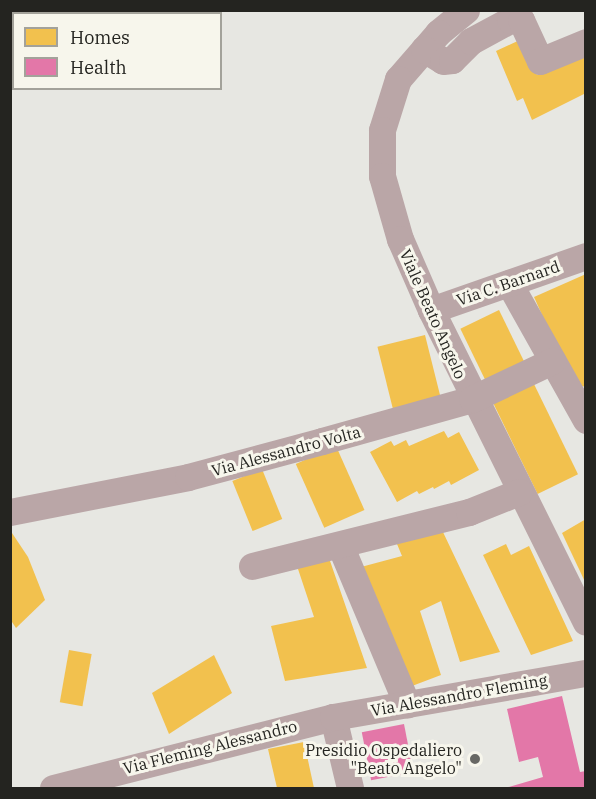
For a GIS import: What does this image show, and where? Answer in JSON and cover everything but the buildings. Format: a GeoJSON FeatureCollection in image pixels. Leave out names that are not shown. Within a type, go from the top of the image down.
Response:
{"type":"FeatureCollection","features":[{"type":"Feature","properties":{"kind":"street","name":"Viale Beato Angelo"},"geometry":{"type":"LineString","coordinates":[[466,10],[424,49],[398,79],[382,130],[382,176],[400,239],[431,310],[472,399],[585,622]]}},
{"type":"Feature","properties":{"kind":"street"},"geometry":{"type":"LineString","coordinates":[[424,49],[442,61],[452,60],[471,41],[510,20],[521,20],[540,61],[585,42]]}},
{"type":"Feature","properties":{"kind":"street","name":"Via C. Barnard"},"geometry":{"type":"LineString","coordinates":[[431,310],[585,256]]}},
{"type":"Feature","properties":{"kind":"street"},"geometry":{"type":"LineString","coordinates":[[508,283],[585,420]]}},
{"type":"Feature","properties":{"kind":"street","name":"Via Alessandro Volta"},"geometry":{"type":"LineString","coordinates":[[10,512],[188,477],[472,399],[552,361]]}},
{"type":"Feature","properties":{"kind":"street"},"geometry":{"type":"LineString","coordinates":[[252,566],[469,512],[519,492]]}},
{"type":"Feature","properties":{"kind":"street"},"geometry":{"type":"LineString","coordinates":[[340,545],[407,704]]}},
{"type":"Feature","properties":{"kind":"street","name":"Via Alessandro Fleming"},"geometry":{"type":"LineString","coordinates":[[333,717],[585,673]]}},
{"type":"Feature","properties":{"kind":"street"},"geometry":{"type":"LineString","coordinates":[[333,717],[350,789]]}},
{"type":"Feature","properties":{"kind":"street","name":"Via Fleming Alessandro"},"geometry":{"type":"LineString","coordinates":[[53,789],[333,717]]}},
{"type":"Feature","properties":{"kind":"place","name":"Presidio Ospedaliero \"Beato Angelo\""},"geometry":{"type":"Point","coordinates":[475,759]}}]}
